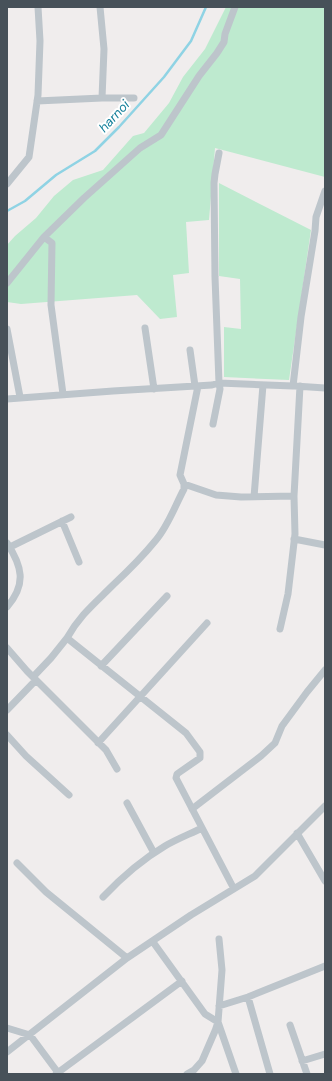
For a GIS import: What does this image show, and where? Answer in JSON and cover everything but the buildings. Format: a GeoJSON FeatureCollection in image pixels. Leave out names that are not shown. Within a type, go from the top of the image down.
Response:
{"type":"FeatureCollection","features":[{"type":"Feature","properties":{"kind":"street"},"geometry":{"type":"LineString","coordinates":[[7,184],[29,157],[37,101],[40,41],[38,7]]}},
{"type":"Feature","properties":{"kind":"street"},"geometry":{"type":"LineString","coordinates":[[100,7],[104,49],[102,98]]}},
{"type":"Feature","properties":{"kind":"street"},"geometry":{"type":"LineString","coordinates":[[7,283],[44,238],[84,198],[135,153],[161,135],[199,76],[217,54],[224,42],[225,34],[235,7]]}},
{"type":"Feature","properties":{"kind":"street"},"geometry":{"type":"LineString","coordinates":[[37,101],[134,98]]}},
{"type":"Feature","properties":{"kind":"street"},"geometry":{"type":"LineString","coordinates":[[212,424],[220,389],[214,191],[215,174],[219,153]]}},
{"type":"Feature","properties":{"kind":"street"},"geometry":{"type":"LineString","coordinates":[[280,629],[288,594],[294,539],[296,386],[301,317],[316,217],[325,191]]}},
{"type":"Feature","properties":{"kind":"street"},"geometry":{"type":"LineString","coordinates":[[44,238],[52,243],[51,305],[63,394]]}},
{"type":"Feature","properties":{"kind":"street"},"geometry":{"type":"LineString","coordinates":[[146,328],[154,389]]}},
{"type":"Feature","properties":{"kind":"street"},"geometry":{"type":"LineString","coordinates":[[7,329],[20,397]]}},
{"type":"Feature","properties":{"kind":"street"},"geometry":{"type":"LineString","coordinates":[[7,710],[35,678],[93,603],[114,585],[157,540],[184,489],[184,484],[180,475],[196,386],[190,350]]}},
{"type":"Feature","properties":{"kind":"street"},"geometry":{"type":"LineString","coordinates":[[7,399],[63,394],[212,386],[219,383],[325,388]]}},
{"type":"Feature","properties":{"kind":"street"},"geometry":{"type":"LineString","coordinates":[[254,497],[263,384]]}},
{"type":"Feature","properties":{"kind":"street"},"geometry":{"type":"LineString","coordinates":[[184,484],[216,495],[254,497],[294,496]]}},
{"type":"Feature","properties":{"kind":"street"},"geometry":{"type":"LineString","coordinates":[[7,607],[18,591],[20,581],[20,567],[16,556],[8,545],[71,517]]}},
{"type":"Feature","properties":{"kind":"street"},"geometry":{"type":"LineString","coordinates":[[62,521],[79,562]]}},
{"type":"Feature","properties":{"kind":"street"},"geometry":{"type":"LineString","coordinates":[[294,539],[325,545]]}},
{"type":"Feature","properties":{"kind":"street"},"geometry":{"type":"LineString","coordinates":[[101,666],[167,596]]}},
{"type":"Feature","properties":{"kind":"street"},"geometry":{"type":"LineString","coordinates":[[98,743],[139,696],[207,623]]}},
{"type":"Feature","properties":{"kind":"street"},"geometry":{"type":"LineString","coordinates":[[67,638],[186,732],[200,752],[200,758],[177,774],[176,778],[234,889]]}},
{"type":"Feature","properties":{"kind":"street"},"geometry":{"type":"LineString","coordinates":[[7,648],[106,750],[117,769]]}},
{"type":"Feature","properties":{"kind":"street"},"geometry":{"type":"LineString","coordinates":[[192,809],[261,756],[275,743],[282,726],[325,670]]}},
{"type":"Feature","properties":{"kind":"street"},"geometry":{"type":"LineString","coordinates":[[7,735],[26,756],[69,795]]}},
{"type":"Feature","properties":{"kind":"street"},"geometry":{"type":"LineString","coordinates":[[127,803],[154,853]]}},
{"type":"Feature","properties":{"kind":"street"},"geometry":{"type":"LineString","coordinates":[[7,1052],[128,958],[191,915],[255,876],[325,806]]}},
{"type":"Feature","properties":{"kind":"street"},"geometry":{"type":"LineString","coordinates":[[103,897],[115,885],[154,853],[166,845],[202,828]]}},
{"type":"Feature","properties":{"kind":"street"},"geometry":{"type":"LineString","coordinates":[[298,832],[325,882]]}},
{"type":"Feature","properties":{"kind":"street"},"geometry":{"type":"LineString","coordinates":[[17,863],[46,892],[128,958]]}},
{"type":"Feature","properties":{"kind":"street"},"geometry":{"type":"LineString","coordinates":[[188,1074],[195,1072],[202,1061],[218,1022],[222,970],[219,939]]}},
{"type":"Feature","properties":{"kind":"street"},"geometry":{"type":"LineString","coordinates":[[153,942],[204,1014],[218,1022],[236,1074]]}},
{"type":"Feature","properties":{"kind":"street"},"geometry":{"type":"LineString","coordinates":[[219,1006],[248,997],[325,966]]}},
{"type":"Feature","properties":{"kind":"street"},"geometry":{"type":"LineString","coordinates":[[7,1028],[30,1035],[58,1074],[182,981]]}},
{"type":"Feature","properties":{"kind":"street"},"geometry":{"type":"LineString","coordinates":[[248,997],[270,1074]]}},
{"type":"Feature","properties":{"kind":"street"},"geometry":{"type":"LineString","coordinates":[[290,1025],[307,1074]]}},
{"type":"Feature","properties":{"kind":"street"},"geometry":{"type":"LineString","coordinates":[[302,1060],[325,1054]]}},
{"type":"Feature","properties":{"kind":"green space"},"geometry":{"type":"Polygon","coordinates":[[[226,7],[325,7],[325,177],[215,148],[209,220],[186,222],[189,273],[173,275],[177,317],[160,319],[137,295],[21,304],[7,302],[7,245],[36,218],[54,196],[73,180],[103,170],[133,136],[144,133],[169,103],[183,77],[205,49],[226,7]]]}},
{"type":"Feature","properties":{"kind":"green space"},"geometry":{"type":"Polygon","coordinates":[[[219,183],[311,230],[289,380],[224,377],[224,327],[241,329],[240,279],[219,276],[219,183]]]}},
{"type":"Feature","properties":{"kind":"waterway","name":"harnoi"},"geometry":{"type":"LineString","coordinates":[[7,211],[25,201],[56,175],[95,151],[119,127],[164,77],[191,41],[206,7]]}}]}
